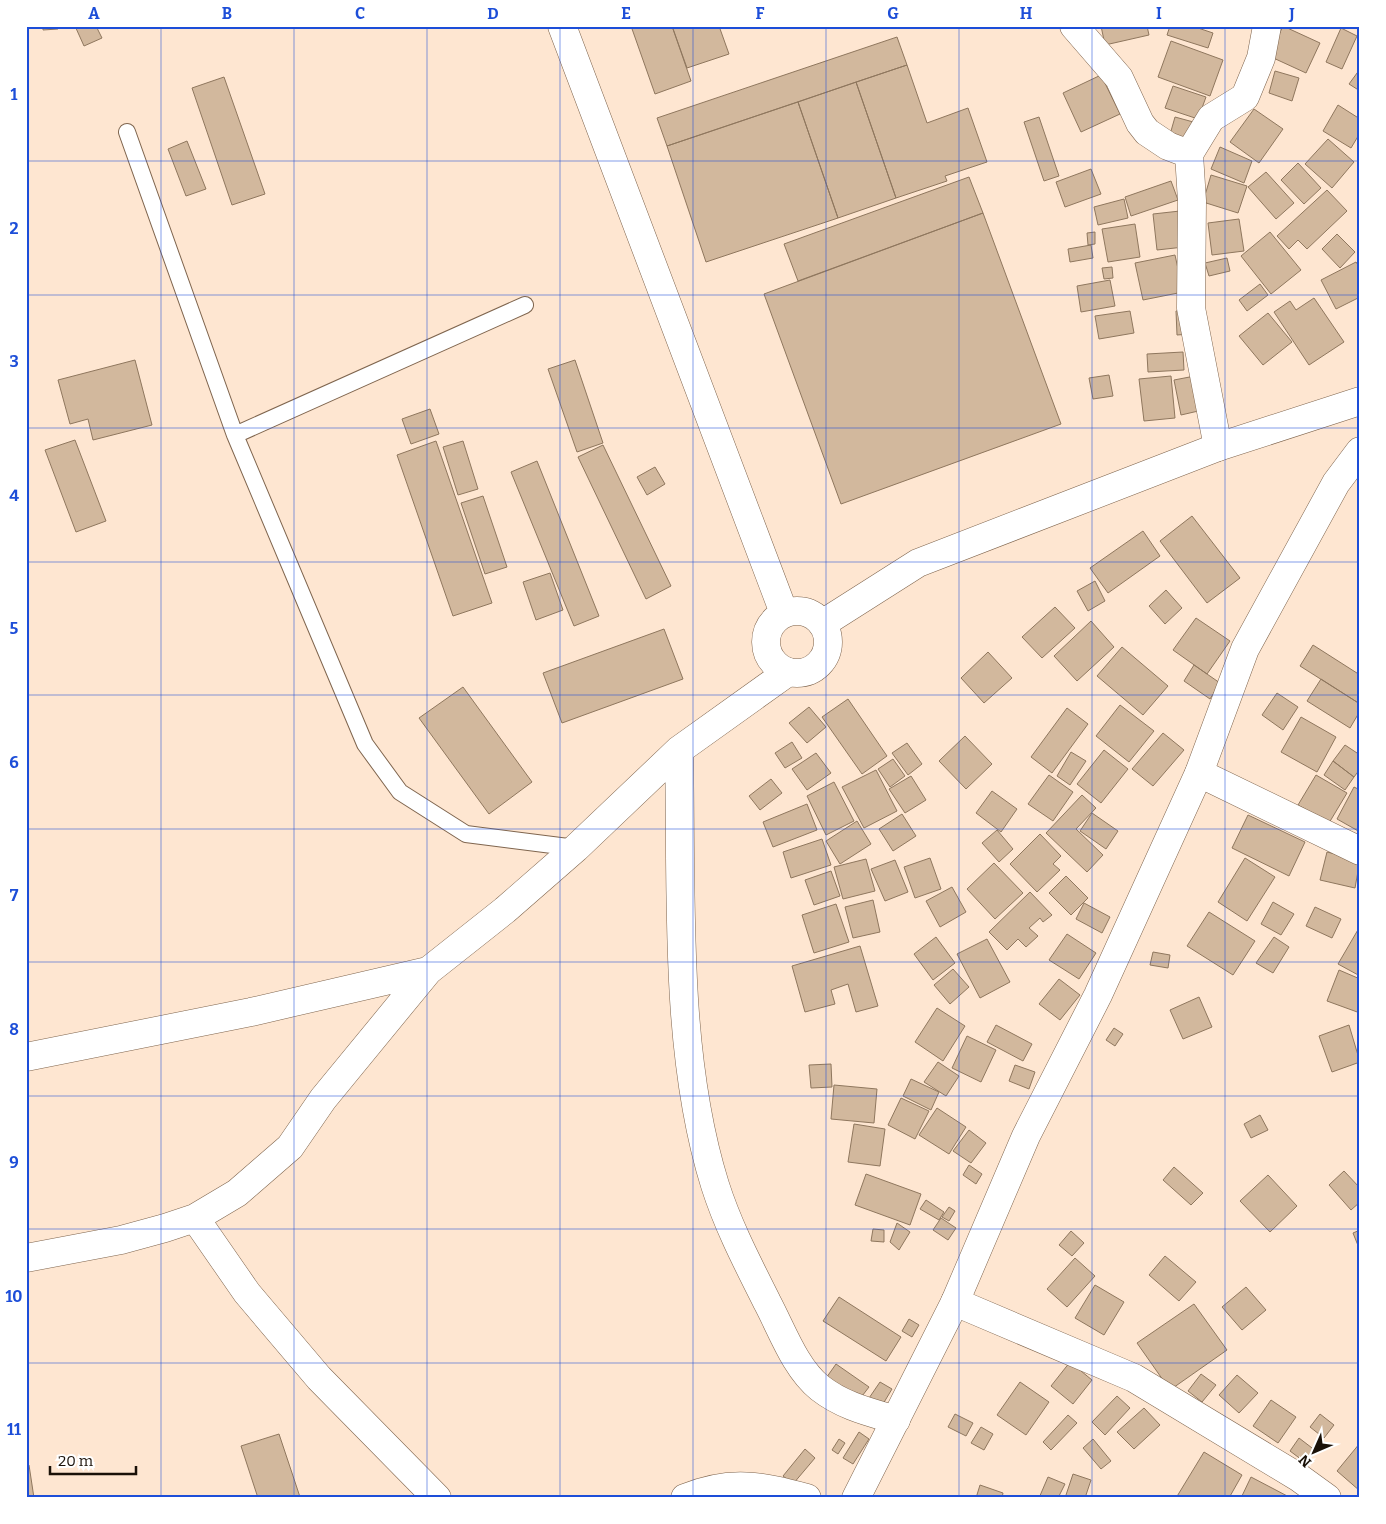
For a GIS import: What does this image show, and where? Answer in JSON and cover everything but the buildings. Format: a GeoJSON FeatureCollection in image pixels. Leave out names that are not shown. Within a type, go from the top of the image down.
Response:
{"type":"FeatureCollection","features":[{"type":"Feature","properties":{"kind":"street"},"geometry":{"type":"LineString","coordinates":[[562,26],[784,613]]}},
{"type":"Feature","properties":{"kind":"street"},"geometry":{"type":"LineString","coordinates":[[1074,26],[1119,78],[1140,123],[1147,132],[1168,146],[1189,154]]}},
{"type":"Feature","properties":{"kind":"street"},"geometry":{"type":"LineString","coordinates":[[1218,447],[1191,308],[1192,201],[1189,154],[1211,118],[1245,97],[1261,58],[1267,26]]}},
{"type":"Feature","properties":{"kind":"street"},"geometry":{"type":"LineString","coordinates":[[822,624],[918,563],[1218,447],[1360,401]]}},
{"type":"Feature","properties":{"kind":"street"},"geometry":{"type":"LineString","coordinates":[[856,1498],[955,1302],[1026,1136],[1098,995],[1199,774],[1245,649],[1336,484],[1360,451]]}},
{"type":"Feature","properties":{"kind":"street"},"geometry":{"type":"LineString","coordinates":[[805,612],[814,616],[822,624],[827,636],[828,648],[822,660],[807,671],[801,673],[788,672],[772,662],[765,644],[770,625],[784,613],[805,612]]}},
{"type":"Feature","properties":{"kind":"street"},"geometry":{"type":"LineString","coordinates":[[26,1258],[121,1240],[195,1218],[237,1193],[290,1147],[324,1099],[428,971],[505,910],[576,848],[680,750],[788,672]]}},
{"type":"Feature","properties":{"kind":"street"},"geometry":{"type":"LineString","coordinates":[[680,750],[685,1010],[691,1070],[715,1184],[745,1257],[799,1364],[818,1387],[842,1404],[896,1420]]}},
{"type":"Feature","properties":{"kind":"street"},"geometry":{"type":"LineString","coordinates":[[1199,774],[1360,851]]}},
{"type":"Feature","properties":{"kind":"street"},"geometry":{"type":"LineString","coordinates":[[26,1057],[251,1012],[428,971]]}},
{"type":"Feature","properties":{"kind":"street"},"geometry":{"type":"LineString","coordinates":[[195,1218],[246,1293],[319,1378],[437,1498]]}},
{"type":"Feature","properties":{"kind":"street"},"geometry":{"type":"LineString","coordinates":[[955,1302],[1134,1378],[1290,1472],[1327,1498]]}},
{"type":"Feature","properties":{"kind":"street"},"geometry":{"type":"LineString","coordinates":[[685,1498],[700,1491],[730,1485],[752,1485],[807,1498]]}},
{"type":"Feature","properties":{"kind":"lane"},"geometry":{"type":"LineString","coordinates":[[127,132],[235,436],[365,744],[400,792],[466,834],[576,848]]}},
{"type":"Feature","properties":{"kind":"lane"},"geometry":{"type":"LineString","coordinates":[[235,436],[525,305]]}}]}
